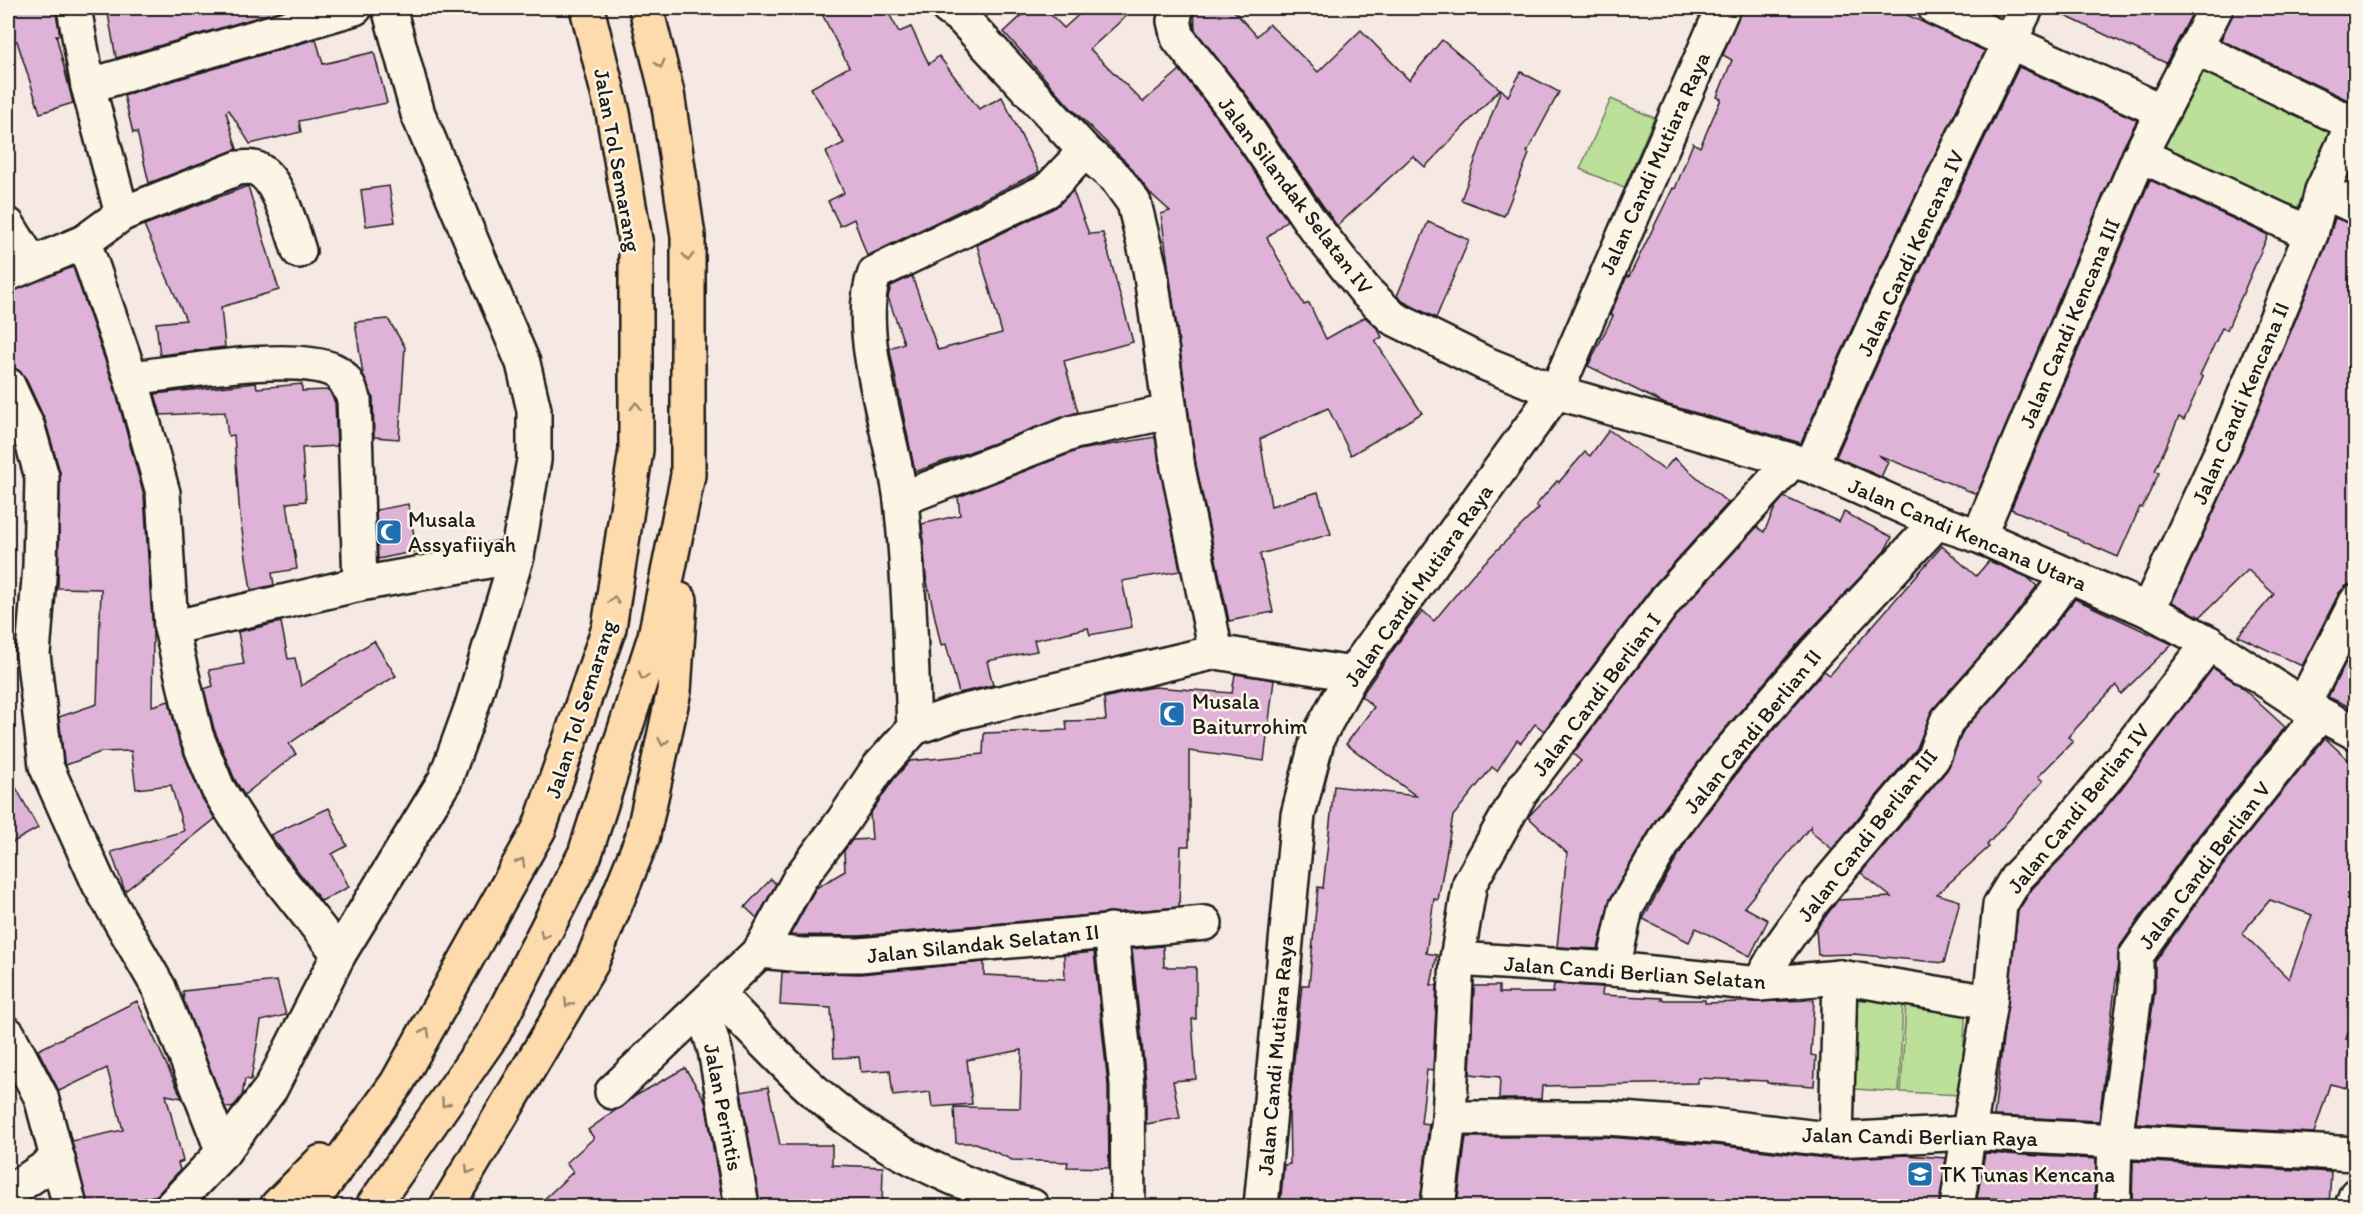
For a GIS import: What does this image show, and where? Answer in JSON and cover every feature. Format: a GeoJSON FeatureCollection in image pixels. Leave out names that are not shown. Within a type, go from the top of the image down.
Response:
{"type":"FeatureCollection","features":[{"type":"Feature","properties":{"kind":"highway","name":"Jalan Tol Semarang"},"geometry":{"type":"LineString","coordinates":[[309,1206],[397,1083],[539,829],[609,628],[636,450],[636,246],[613,112],[587,8]]}},
{"type":"Feature","properties":{"kind":"highway"},"geometry":{"type":"LineString","coordinates":[[447,1206],[591,964],[642,839],[674,691],[688,475],[688,236],[668,93],[646,8]]}},
{"type":"Feature","properties":{"kind":"highway"},"geometry":{"type":"LineString","coordinates":[[374,1206],[494,1032],[585,854],[655,636],[688,475]]}},
{"type":"Feature","properties":{"kind":"highway"},"geometry":{"type":"LineString","coordinates":[[278,1206],[397,1083]]}},
{"type":"Feature","properties":{"kind":"street"},"geometry":{"type":"LineString","coordinates":[[74,8],[88,86],[122,214]]}},
{"type":"Feature","properties":{"kind":"street"},"geometry":{"type":"LineString","coordinates":[[88,86],[356,8]]}},
{"type":"Feature","properties":{"kind":"street"},"geometry":{"type":"LineString","coordinates":[[172,1206],[223,1152],[271,1088],[339,954],[445,780],[472,706],[517,556],[534,460],[534,410],[525,375],[418,114],[389,8]]}},
{"type":"Feature","properties":{"kind":"street","name":"Jalan Silandak Selatan IV"},"geometry":{"type":"LineString","coordinates":[[1176,8],[1174,21],[1178,38],[1233,108],[1312,224],[1366,292],[1394,318],[1484,363],[1556,392]]}},
{"type":"Feature","properties":{"kind":"street","name":"Jalan Candi Mutiara Raya"},"geometry":{"type":"LineString","coordinates":[[1261,1206],[1298,815],[1318,737],[1352,674],[1556,392],[1723,8]]}},
{"type":"Feature","properties":{"kind":"street"},"geometry":{"type":"LineString","coordinates":[[1935,8],[2018,24]]}},
{"type":"Feature","properties":{"kind":"street"},"geometry":{"type":"LineString","coordinates":[[1983,8],[2166,102]]}},
{"type":"Feature","properties":{"kind":"street","name":"Jalan Candi Kencana III"},"geometry":{"type":"LineString","coordinates":[[1979,536],[2140,155],[2216,8]]}},
{"type":"Feature","properties":{"kind":"street"},"geometry":{"type":"LineString","coordinates":[[962,11],[1085,151],[1116,178],[1134,202],[1150,269],[1178,468],[1216,652]]}},
{"type":"Feature","properties":{"kind":"street","name":"Jalan Candi Kencana IV"},"geometry":{"type":"LineString","coordinates":[[1802,464],[1880,312],[2018,24]]}},
{"type":"Feature","properties":{"kind":"street"},"geometry":{"type":"LineString","coordinates":[[2195,48],[2354,120]]}},
{"type":"Feature","properties":{"kind":"street","name":"Jalan Candi Kencana II"},"geometry":{"type":"LineString","coordinates":[[2148,610],[2222,450],[2311,234],[2336,183],[2354,120]]}},
{"type":"Feature","properties":{"kind":"street"},"geometry":{"type":"LineString","coordinates":[[914,728],[910,625],[901,499],[888,426],[874,370],[868,326],[871,283],[875,273],[1048,190],[1085,151]]}},
{"type":"Feature","properties":{"kind":"street"},"geometry":{"type":"LineString","coordinates":[[2140,155],[2311,234]]}},
{"type":"Feature","properties":{"kind":"street"},"geometry":{"type":"LineString","coordinates":[[8,225],[19,268],[84,242],[122,214],[238,168],[255,168],[267,175],[285,210],[299,251]]}},
{"type":"Feature","properties":{"kind":"street"},"geometry":{"type":"LineString","coordinates":[[2336,183],[2355,207]]}},
{"type":"Feature","properties":{"kind":"street"},"geometry":{"type":"LineString","coordinates":[[84,242],[131,378],[163,493],[171,628],[196,735],[218,789],[259,853],[339,954]]}},
{"type":"Feature","properties":{"kind":"street"},"geometry":{"type":"LineString","coordinates":[[131,378],[258,364],[315,365],[334,370],[345,380],[354,399],[360,584]]}},
{"type":"Feature","properties":{"kind":"street"},"geometry":{"type":"LineString","coordinates":[[8,386],[28,428],[42,477],[40,566],[33,654],[46,766],[99,884],[159,988],[223,1152]]}},
{"type":"Feature","properties":{"kind":"street","name":"Jalan Candi Kencana Utara"},"geometry":{"type":"LineString","coordinates":[[1556,392],[1802,464],[1937,522],[1979,536],[2068,577],[2148,610],[2209,644],[2312,710],[2355,733]]}},
{"type":"Feature","properties":{"kind":"street"},"geometry":{"type":"LineString","coordinates":[[901,499],[1074,432],[1169,412]]}},
{"type":"Feature","properties":{"kind":"street","name":"Jalan Candi Berlian I"},"geometry":{"type":"LineString","coordinates":[[1438,1206],[1449,1118],[1457,959],[1470,883],[1521,792],[1668,597],[1802,464]]}},
{"type":"Feature","properties":{"kind":"street","name":"Jalan Candi Berlian II"},"geometry":{"type":"LineString","coordinates":[[1613,969],[1626,908],[1671,830],[1725,756],[1815,653],[1937,522]]}},
{"type":"Feature","properties":{"kind":"street"},"geometry":{"type":"LineString","coordinates":[[171,628],[360,584],[517,556]]}},
{"type":"Feature","properties":{"kind":"street","name":"Jalan Candi Berlian III"},"geometry":{"type":"LineString","coordinates":[[1760,984],[1779,949],[1813,901],[1933,758],[1947,721],[2024,634],[2068,577]]}},
{"type":"Feature","properties":{"kind":"street","name":"Jalan Candi Berlian V"},"geometry":{"type":"LineString","coordinates":[[2113,1206],[2115,1140],[2136,987],[2136,956],[2312,710],[2355,602]]}},
{"type":"Feature","properties":{"kind":"street","name":"Jalan Candi Berlian IV"},"geometry":{"type":"LineString","coordinates":[[1957,1206],[1990,1002],[2000,904],[2017,877],[2061,832],[2107,777],[2209,644]]}},
{"type":"Feature","properties":{"kind":"street"},"geometry":{"type":"LineString","coordinates":[[612,1092],[666,1038],[709,1001],[760,951],[800,878],[843,821],[879,767],[914,728],[957,714],[1216,652],[1352,674]]}},
{"type":"Feature","properties":{"kind":"street","name":"Jalan Silandak Selatan II"},"geometry":{"type":"LineString","coordinates":[[760,951],[802,955],[860,955],[1205,923]]}},
{"type":"Feature","properties":{"kind":"street"},"geometry":{"type":"LineString","coordinates":[[1111,930],[1127,1084],[1128,1206]]}},
{"type":"Feature","properties":{"kind":"street","name":"Jalan Candi Berlian Selatan"},"geometry":{"type":"LineString","coordinates":[[1457,959],[1613,969],[1760,984],[1840,977],[1990,1002]]}},
{"type":"Feature","properties":{"kind":"street"},"geometry":{"type":"LineString","coordinates":[[1836,1140],[1840,977]]}},
{"type":"Feature","properties":{"kind":"street"},"geometry":{"type":"LineString","coordinates":[[709,1001],[858,1126],[934,1167],[1005,1198],[1032,1206]]}},
{"type":"Feature","properties":{"kind":"street","name":"Jalan Perintis"},"geometry":{"type":"LineString","coordinates":[[709,1001],[715,1050],[742,1206]]}},
{"type":"Feature","properties":{"kind":"street"},"geometry":{"type":"LineString","coordinates":[[8,1034],[41,1097],[70,1206]]}},
{"type":"Feature","properties":{"kind":"street","name":"Jalan Candi Berlian Raya"},"geometry":{"type":"LineString","coordinates":[[1449,1118],[1607,1118],[1717,1126],[1836,1140],[1968,1133],[2355,1154]]}},
{"type":"Feature","properties":{"kind":"street"},"geometry":{"type":"LineString","coordinates":[[8,1193],[58,1159]]}},
{"type":"Feature","properties":{"kind":"street"},"geometry":{"type":"LineString","coordinates":[[2352,1206],[2355,1195]]}},
{"type":"Feature","properties":{"kind":"green space"},"geometry":{"type":"Polygon","coordinates":[[[2205,63],[2337,128],[2294,215],[2163,149],[2205,63]]]}},
{"type":"Feature","properties":{"kind":"green space"},"geometry":{"type":"Polygon","coordinates":[[[1611,99],[1654,118],[1624,188],[1580,169],[1611,99]]]}},
{"type":"Feature","properties":{"kind":"green space"},"geometry":{"type":"Polygon","coordinates":[[[1844,999],[1903,1002],[1899,1092],[1840,1088],[1844,999]]]}},
{"type":"Feature","properties":{"kind":"green space"},"geometry":{"type":"Polygon","coordinates":[[[1906,1002],[1966,1005],[1961,1095],[1901,1092],[1906,1002]]]}},
{"type":"Feature","properties":{"kind":"building"},"geometry":{"type":"Polygon","coordinates":[[[8,8],[55,8],[60,35],[56,35],[73,103],[40,113],[17,41],[8,43],[8,8]]]}},
{"type":"Feature","properties":{"kind":"building"},"geometry":{"type":"Polygon","coordinates":[[[107,8],[290,8],[116,58],[107,8]]]}},
{"type":"Feature","properties":{"kind":"building"},"geometry":{"type":"Polygon","coordinates":[[[819,8],[886,8],[899,32],[911,27],[929,64],[939,56],[979,109],[1002,97],[1039,172],[867,256],[854,219],[840,226],[828,201],[844,193],[826,152],[844,143],[811,88],[849,67],[819,8]]]}},
{"type":"Feature","properties":{"kind":"building"},"geometry":{"type":"Polygon","coordinates":[[[1030,8],[1044,8],[1064,28],[1086,8],[1135,8],[1090,49],[1143,102],[1180,70],[1218,119],[1287,220],[1267,238],[1304,305],[1309,303],[1326,339],[1365,317],[1377,328],[1382,337],[1375,341],[1422,413],[1351,455],[1328,408],[1260,439],[1271,506],[1318,492],[1331,534],[1260,554],[1273,612],[1229,621],[1196,465],[1161,214],[1170,211],[1150,193],[1128,164],[1069,106],[1004,32],[1030,8]]]}},
{"type":"Feature","properties":{"kind":"building"},"geometry":{"type":"Polygon","coordinates":[[[1194,8],[1231,8],[1257,36],[1269,24],[1318,72],[1361,30],[1409,80],[1442,40],[1500,89],[1425,167],[1413,156],[1337,226],[1248,97],[1195,30],[1194,8]]]}},
{"type":"Feature","properties":{"kind":"building"},"geometry":{"type":"Polygon","coordinates":[[[1741,8],[1892,8],[1985,51],[1863,304],[1801,443],[1665,404],[1588,366],[1613,316],[1610,315],[1627,276],[1629,277],[1673,188],[1675,189],[1693,143],[1700,147],[1721,99],[1717,97],[1732,60],[1723,55],[1741,8]]]}},
{"type":"Feature","properties":{"kind":"building"},"geometry":{"type":"Polygon","coordinates":[[[2048,8],[2195,8],[2166,63],[2048,8]]]}},
{"type":"Feature","properties":{"kind":"building"},"geometry":{"type":"Polygon","coordinates":[[[2235,8],[2355,8],[2355,98],[2348,100],[2221,40],[2235,8]]]}},
{"type":"Feature","properties":{"kind":"building"},"geometry":{"type":"Polygon","coordinates":[[[316,39],[323,64],[374,52],[387,103],[299,121],[301,132],[250,144],[229,110],[226,112],[237,149],[149,183],[137,132],[133,133],[124,95],[316,39]]]}},
{"type":"Feature","properties":{"kind":"building"},"geometry":{"type":"Polygon","coordinates":[[[2019,67],[2137,120],[2123,148],[1977,494],[1878,455],[1888,462],[1881,477],[1836,457],[1897,320],[2019,67]]]}},
{"type":"Feature","properties":{"kind":"building"},"geometry":{"type":"Polygon","coordinates":[[[1521,72],[1559,92],[1527,152],[1529,154],[1504,216],[1461,200],[1501,89],[1508,96],[1521,72]]]}},
{"type":"Feature","properties":{"kind":"building"},"geometry":{"type":"Polygon","coordinates":[[[2150,180],[2268,235],[2227,330],[2222,328],[2200,375],[2203,377],[2184,420],[2179,417],[2155,471],[2159,473],[2142,508],[2140,507],[2118,557],[2011,509],[2150,180]]]}},
{"type":"Feature","properties":{"kind":"building"},"geometry":{"type":"Polygon","coordinates":[[[248,186],[279,290],[221,307],[225,347],[160,355],[156,323],[186,320],[144,225],[248,186]]]}},
{"type":"Feature","properties":{"kind":"building"},"geometry":{"type":"Polygon","coordinates":[[[389,186],[395,222],[366,226],[361,190],[389,186]]]}},
{"type":"Feature","properties":{"kind":"building"},"geometry":{"type":"Polygon","coordinates":[[[1073,191],[1089,234],[1103,233],[1133,342],[1064,361],[1078,412],[915,472],[890,351],[890,348],[904,343],[888,297],[891,286],[912,276],[938,350],[1002,333],[977,245],[1056,207],[1073,191]]]}},
{"type":"Feature","properties":{"kind":"building"},"geometry":{"type":"Polygon","coordinates":[[[2335,218],[2355,225],[2355,583],[2346,586],[2339,593],[2302,666],[2238,636],[2274,594],[2248,570],[2200,617],[2172,602],[2239,457],[2328,241],[2335,218]]]}},
{"type":"Feature","properties":{"kind":"building"},"geometry":{"type":"Polygon","coordinates":[[[1428,222],[1469,240],[1436,318],[1397,296],[1428,222]]]}},
{"type":"Feature","properties":{"kind":"building"},"geometry":{"type":"Polygon","coordinates":[[[73,267],[114,386],[144,496],[153,634],[152,706],[169,701],[179,742],[201,796],[215,819],[125,891],[111,852],[184,831],[171,785],[136,789],[131,751],[101,752],[66,765],[64,761],[59,717],[97,704],[101,589],[58,588],[60,472],[45,420],[25,377],[13,368],[8,350],[8,292],[73,267]]]}},
{"type":"Feature","properties":{"kind":"building"},"geometry":{"type":"Polygon","coordinates":[[[388,319],[405,347],[399,439],[374,437],[373,398],[363,374],[355,322],[388,319]]]}},
{"type":"Feature","properties":{"kind":"building"},"geometry":{"type":"Polygon","coordinates":[[[256,383],[257,388],[302,384],[302,391],[329,390],[335,403],[337,446],[302,448],[306,501],[287,503],[297,569],[272,573],[274,585],[251,590],[240,517],[234,435],[228,436],[225,412],[161,415],[155,394],[256,383]]]}},
{"type":"Feature","properties":{"kind":"building"},"geometry":{"type":"Polygon","coordinates":[[[1609,430],[1664,470],[1674,458],[1728,503],[1653,586],[1544,731],[1535,724],[1521,743],[1517,740],[1497,771],[1492,767],[1453,816],[1438,900],[1434,899],[1426,953],[1437,955],[1431,985],[1437,985],[1433,1071],[1427,1070],[1421,1123],[1429,1124],[1420,1206],[1280,1206],[1284,1165],[1290,1164],[1289,1107],[1302,985],[1309,985],[1318,887],[1323,888],[1334,786],[1416,796],[1346,744],[1374,707],[1361,696],[1423,611],[1434,621],[1472,575],[1539,508],[1536,505],[1557,481],[1559,482],[1585,452],[1590,456],[1609,430]]]}},
{"type":"Feature","properties":{"kind":"building"},"geometry":{"type":"Polygon","coordinates":[[[1155,437],[1180,571],[1122,581],[1132,627],[1090,635],[1088,628],[1034,640],[1037,651],[987,661],[993,685],[959,693],[946,644],[941,645],[926,577],[922,524],[960,515],[958,497],[1079,450],[1155,437]]]}},
{"type":"Feature","properties":{"kind":"building"},"geometry":{"type":"Polygon","coordinates":[[[1784,497],[1839,522],[1844,512],[1892,537],[1884,552],[1801,640],[1712,744],[1656,819],[1610,899],[1598,949],[1557,947],[1567,853],[1528,817],[1581,761],[1573,754],[1682,609],[1757,527],[1764,532],[1776,506],[1784,497]]]}},
{"type":"Feature","properties":{"kind":"building","name":"Musala Assyafiiyah"},"geometry":{"type":"Polygon","coordinates":[[[408,504],[417,551],[378,559],[376,510],[408,504]]]}},
{"type":"Feature","properties":{"kind":"building"},"geometry":{"type":"Polygon","coordinates":[[[1942,546],[1976,576],[1989,561],[2027,577],[2037,586],[2010,622],[1933,709],[1917,748],[1832,849],[1811,832],[1811,826],[1744,907],[1768,920],[1750,956],[1696,928],[1689,942],[1643,919],[1687,840],[1741,768],[1824,671],[1830,675],[1942,546]]]}},
{"type":"Feature","properties":{"kind":"building"},"geometry":{"type":"Polygon","coordinates":[[[2075,599],[2172,644],[2121,694],[2116,685],[2068,737],[2073,741],[2038,777],[2043,781],[1987,845],[1989,847],[1937,894],[1960,901],[1944,963],[1854,954],[1818,955],[1816,929],[1838,900],[1891,897],[1861,873],[1947,770],[1963,731],[2038,646],[2075,599]]]}},
{"type":"Feature","properties":{"kind":"building"},"geometry":{"type":"Polygon","coordinates":[[[281,622],[288,659],[295,658],[301,686],[374,641],[396,676],[333,713],[289,744],[296,754],[244,795],[235,780],[214,729],[204,689],[213,686],[209,670],[244,664],[238,632],[281,622]]]}},
{"type":"Feature","properties":{"kind":"building"},"geometry":{"type":"Polygon","coordinates":[[[2355,644],[2355,709],[2328,697],[2355,644]]]}},
{"type":"Feature","properties":{"kind":"building"},"geometry":{"type":"Polygon","coordinates":[[[2213,668],[2238,684],[2285,727],[2191,845],[2120,946],[2099,1121],[1994,1116],[2018,911],[2032,889],[2075,844],[2121,789],[2213,668]]]}},
{"type":"Feature","properties":{"kind":"building"},"geometry":{"type":"Polygon","coordinates":[[[1235,674],[1274,680],[1264,761],[1189,751],[1189,846],[1181,846],[1179,907],[859,936],[790,935],[816,888],[845,871],[844,851],[852,840],[872,839],[870,814],[894,779],[910,761],[983,754],[984,733],[1067,730],[1066,721],[1106,720],[1104,698],[1136,690],[1154,687],[1232,693],[1235,674]]]}},
{"type":"Feature","properties":{"kind":"building"},"geometry":{"type":"Polygon","coordinates":[[[2325,738],[2355,766],[2355,1013],[2346,1039],[2355,1041],[2355,1090],[2330,1084],[2314,1133],[2136,1123],[2155,990],[2155,962],[2221,868],[2325,738]],[[2270,900],[2242,933],[2289,979],[2312,915],[2270,900]]]}},
{"type":"Feature","properties":{"kind":"building"},"geometry":{"type":"Polygon","coordinates":[[[8,773],[38,828],[8,845],[8,773]]]}},
{"type":"Feature","properties":{"kind":"building"},"geometry":{"type":"Polygon","coordinates":[[[329,808],[347,846],[332,854],[349,887],[321,901],[270,835],[329,808]]]}},
{"type":"Feature","properties":{"kind":"building"},"geometry":{"type":"Polygon","coordinates":[[[771,879],[776,884],[757,918],[745,907],[771,879]]]}},
{"type":"Feature","properties":{"kind":"building"},"geometry":{"type":"Polygon","coordinates":[[[1163,946],[1164,967],[1196,967],[1196,1019],[1192,1019],[1196,1079],[1173,1081],[1180,1118],[1146,1124],[1146,1082],[1132,949],[1163,946]]]}},
{"type":"Feature","properties":{"kind":"building"},"geometry":{"type":"Polygon","coordinates":[[[1094,952],[1108,1085],[1109,1168],[1067,1167],[1068,1162],[1012,1160],[976,1143],[956,1143],[954,1107],[1020,1108],[1022,1050],[967,1060],[972,1104],[932,1107],[930,1092],[893,1096],[890,1070],[861,1072],[859,1057],[834,1058],[831,1008],[780,1005],[782,972],[860,974],[984,962],[984,975],[1065,979],[1064,955],[1094,952]]]}},
{"type":"Feature","properties":{"kind":"building"},"geometry":{"type":"Polygon","coordinates":[[[277,981],[286,1015],[261,1021],[251,1080],[245,1079],[242,1096],[232,1108],[225,1107],[184,1001],[183,991],[277,981]]]}},
{"type":"Feature","properties":{"kind":"building"},"geometry":{"type":"Polygon","coordinates":[[[1554,984],[1603,987],[1602,995],[1662,998],[1661,1000],[1705,1000],[1705,1003],[1814,1000],[1811,1055],[1816,1056],[1814,1086],[1698,1078],[1698,1083],[1542,1086],[1541,1099],[1499,1099],[1500,1077],[1470,1074],[1474,986],[1499,986],[1499,993],[1553,993],[1554,984]]]}},
{"type":"Feature","properties":{"kind":"building"},"geometry":{"type":"Polygon","coordinates":[[[137,1001],[182,1098],[166,1095],[183,1161],[178,1163],[180,1170],[157,1195],[111,1206],[88,1206],[72,1141],[123,1130],[107,1068],[59,1091],[38,1050],[137,1001]]]}},
{"type":"Feature","properties":{"kind":"building"},"geometry":{"type":"Polygon","coordinates":[[[685,1068],[705,1100],[723,1206],[537,1206],[573,1172],[566,1163],[594,1138],[588,1130],[637,1095],[685,1068]]]}},
{"type":"Feature","properties":{"kind":"building"},"geometry":{"type":"Polygon","coordinates":[[[768,1087],[780,1145],[832,1145],[832,1165],[883,1167],[882,1206],[760,1206],[741,1092],[768,1087]]]}},
{"type":"Feature","properties":{"kind":"building"},"geometry":{"type":"Polygon","coordinates":[[[1466,1137],[1606,1137],[1715,1145],[1834,1159],[1905,1155],[1946,1158],[1939,1206],[1457,1206],[1466,1137]]]}},
{"type":"Feature","properties":{"kind":"building"},"geometry":{"type":"Polygon","coordinates":[[[1985,1153],[2096,1159],[2094,1206],[2044,1206],[2044,1199],[1977,1198],[1985,1153]]]}},
{"type":"Feature","properties":{"kind":"building"},"geometry":{"type":"Polygon","coordinates":[[[2133,1161],[2331,1172],[2329,1206],[2132,1206],[2133,1161]]]}},
{"type":"Feature","properties":{"kind":"place","name":"Musala Assyafiiyah"},"geometry":{"type":"Point","coordinates":[389,532]}},
{"type":"Feature","properties":{"kind":"place","name":"Musala Baiturrohim"},"geometry":{"type":"Point","coordinates":[1172,714]}},
{"type":"Feature","properties":{"kind":"place","name":"TK Tunas Kencana"},"geometry":{"type":"Point","coordinates":[1920,1174]}}]}
